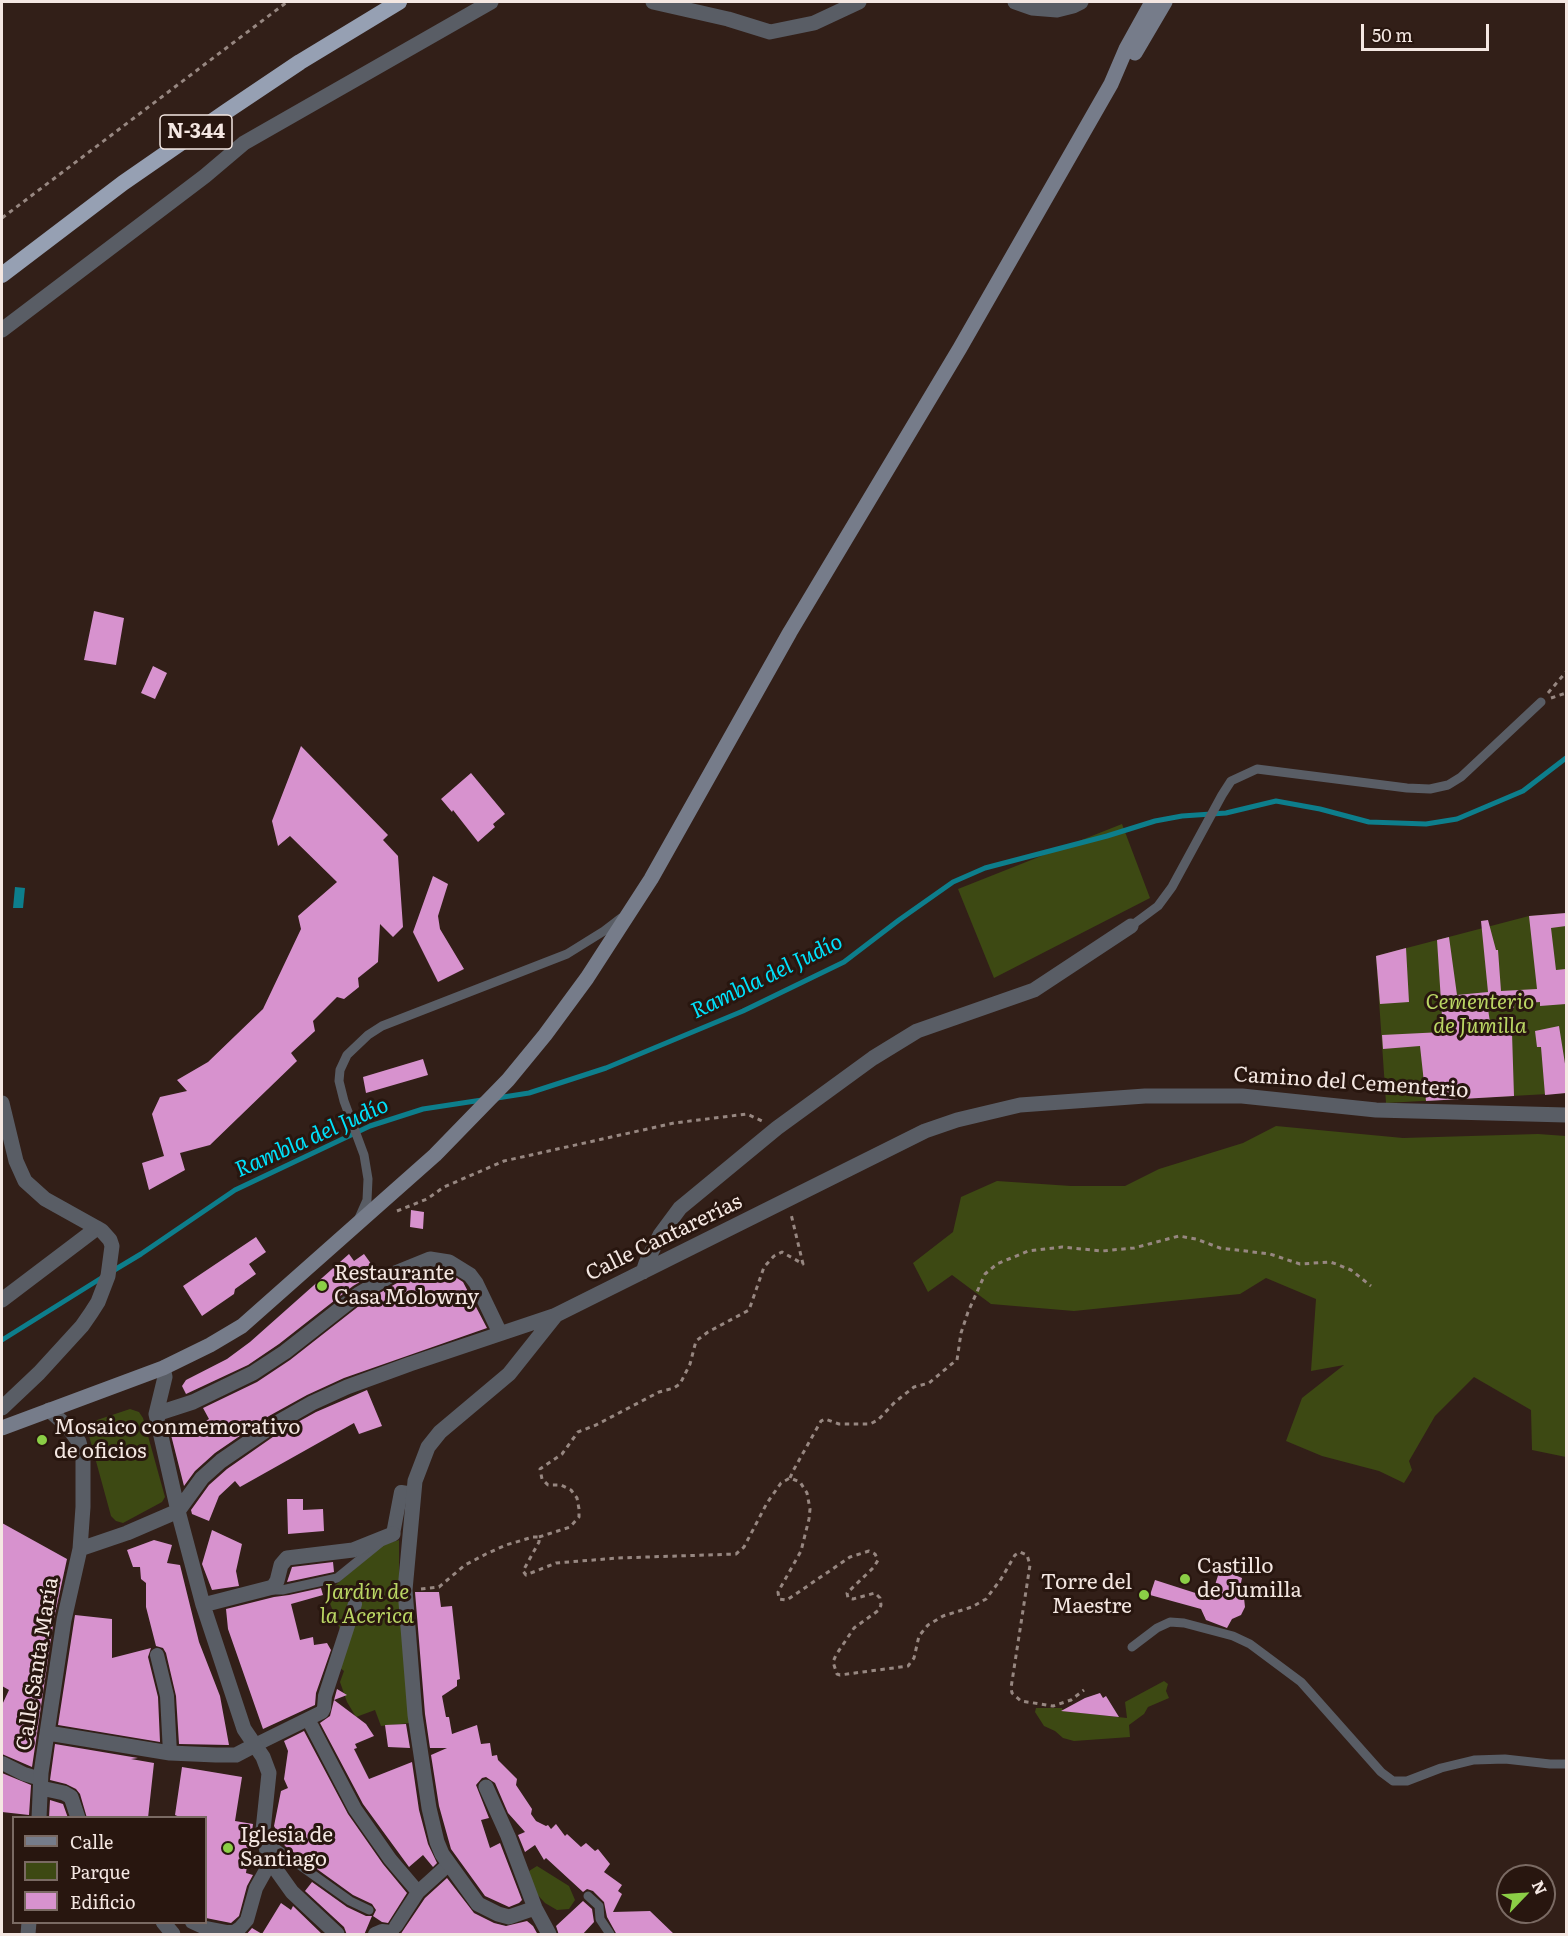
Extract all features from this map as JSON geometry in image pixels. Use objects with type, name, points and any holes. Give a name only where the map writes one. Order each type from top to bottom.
[{"type":"highway","name":"N-344","points":[[2,275],[123,183],[226,111],[300,62],[399,2]]},
{"type":"main road","points":[[2,1428],[163,1368],[210,1346],[242,1326],[402,1187],[508,1080],[545,1035],[587,978],[651,879],[790,632],[960,348],[1110,84],[1152,2]]},
{"type":"main road","points":[[1110,84],[1135,53],[1165,2]]},
{"type":"street","points":[[2,330],[205,176],[244,143],[491,2]]},
{"type":"street","points":[[653,2],[728,19],[770,32],[814,23],[859,2]]},
{"type":"street","points":[[1015,2],[1032,8],[1057,10],[1081,2]]},
{"type":"street","points":[[643,1272],[660,1235],[680,1208],[777,1128],[873,1058],[918,1031],[1034,990],[1131,926]]},
{"type":"street","name":"Camino del Cementerio","points":[[1204,1095],[1278,1099],[1376,1110],[1566,1115]]},
{"type":"street","name":"Calle Cantarerías","points":[[178,1511],[198,1483],[217,1464],[275,1424],[312,1403],[347,1387],[556,1315],[925,1131],[957,1120],[1020,1105],[1145,1096],[1204,1095]]},
{"type":"street","points":[[2,1103],[16,1161],[26,1181],[45,1198],[97,1228],[106,1235],[112,1246],[111,1265],[104,1289],[82,1326],[39,1373],[2,1408]]},
{"type":"street","points":[[2,1300],[97,1228]]},
{"type":"street","points":[[156,1414],[193,1402],[253,1373],[285,1352],[359,1294],[393,1274],[430,1259],[449,1262],[470,1275],[500,1333]]},
{"type":"street","points":[[535,1908],[509,1917],[478,1904],[449,1864],[437,1842],[429,1808],[415,1715],[405,1590],[414,1494],[421,1461],[428,1447],[440,1432],[509,1374],[556,1315]]},
{"type":"street","points":[[163,1368],[165,1377],[156,1414],[178,1511],[203,1605],[244,1729],[263,1757],[269,1773],[263,1830],[269,1854],[292,1892],[337,1935]]},
{"type":"street","name":"Calle Santa María","points":[[39,1816],[48,1732],[64,1620],[80,1549],[83,1507],[82,1449],[74,1435],[49,1410]]},
{"type":"street","points":[[203,1605],[273,1587],[277,1581],[280,1565],[286,1558],[346,1551],[393,1534],[401,1492],[414,1494]]},
{"type":"street","points":[[80,1549],[178,1511]]},
{"type":"street","points":[[48,1732],[170,1753],[236,1755],[322,1712],[325,1696],[355,1604]]},
{"type":"street","points":[[157,1655],[167,1696],[170,1753]]},
{"type":"street","points":[[308,1719],[355,1809],[418,1892]]},
{"type":"street","points":[[2,1763],[71,1797],[77,1816]]},
{"type":"street","points":[[486,1787],[508,1836],[535,1908],[549,1935]]},
{"type":"street","points":[[195,1924],[226,1932],[234,1932],[240,1928],[247,1920],[269,1854]]},
{"type":"street","points":[[375,1935],[394,1929],[418,1892],[449,1864]]},
{"type":"lane","points":[[1131,926],[1158,906],[1172,887],[1222,795],[1232,781],[1257,769],[1407,789],[1430,789],[1448,785],[1461,777],[1541,702]]},
{"type":"lane","points":[[352,1231],[367,1200],[368,1173],[339,1081],[340,1070],[347,1055],[368,1035],[398,1018],[567,954],[604,931],[631,910]]},
{"type":"lane","points":[[267,1590],[282,1590],[337,1578],[393,1534]]},
{"type":"lane","points":[[1132,1647],[1156,1628],[1170,1622],[1184,1623],[1223,1633],[1250,1644],[1301,1682],[1381,1772],[1393,1781],[1407,1781],[1441,1768],[1474,1760],[1505,1759],[1566,1764]]},
{"type":"lane","points":[[269,1854],[277,1849],[350,1901],[369,1910]]},
{"type":"lane","points":[[588,1896],[600,1906],[600,1919],[610,1935]]},
{"type":"path","points":[[2,218],[287,2]]},
{"type":"path","points":[[1541,702],[1566,672]]},
{"type":"path","points":[[396,1211],[427,1199],[444,1187],[504,1161],[674,1123],[747,1114],[777,1128]]},
{"type":"path","points":[[405,1590],[439,1587],[465,1565],[486,1554],[506,1545],[539,1538],[570,1527],[579,1517],[578,1498],[571,1490],[561,1485],[548,1485],[542,1479],[540,1468],[562,1454],[578,1432],[680,1384],[685,1379],[696,1341],[749,1310],[764,1267],[774,1256],[783,1252],[803,1264],[787,1200]]},
{"type":"path","points":[[539,1538],[523,1571],[526,1575],[556,1563],[618,1558],[736,1554],[744,1547],[767,1503],[781,1483],[790,1478],[821,1421],[825,1419],[839,1424],[870,1424],[878,1420],[914,1387],[929,1383],[954,1362],[968,1312],[985,1274],[997,1264],[1028,1251],[1062,1247],[1102,1251],[1134,1248],[1179,1236],[1196,1239],[1220,1248],[1270,1254],[1300,1264],[1330,1262],[1351,1270],[1371,1286]]},
{"type":"path","points":[[790,1478],[801,1482],[807,1492],[809,1519],[803,1544],[778,1592],[779,1599],[787,1600],[850,1557],[869,1551],[876,1554],[878,1560],[846,1593],[848,1598],[853,1599],[875,1593],[880,1605],[879,1610],[854,1628],[836,1654],[833,1662],[837,1674],[908,1666],[914,1658],[918,1636],[928,1625],[943,1616],[972,1607],[986,1599],[1015,1555],[1020,1552],[1027,1555],[1030,1565],[1012,1693],[1021,1701],[1053,1706],[1071,1700],[1084,1690]]},
{"type":"green space","points":[[1122,824],[1150,898],[994,978],[958,889]]},
{"type":"green space","name":"Cementerio de Jumilla","points":[[1566,913],[1566,1093],[1386,1103],[1376,956],[1529,916]]},
{"type":"green space","points":[[1276,1126],[1403,1138],[1538,1134],[1566,1136],[1566,1457],[1532,1450],[1531,1410],[1474,1377],[1435,1416],[1409,1461],[1412,1470],[1404,1483],[1379,1471],[1322,1456],[1286,1441],[1302,1398],[1344,1365],[1311,1371],[1316,1299],[1266,1278],[1240,1294],[1074,1311],[991,1304],[952,1275],[928,1292],[913,1263],[953,1232],[961,1197],[997,1181],[1071,1186],[1125,1186],[1159,1169],[1243,1143]]},
{"type":"green space","points":[[130,1409],[139,1412],[143,1418],[165,1497],[162,1502],[123,1523],[111,1516],[88,1432],[97,1420]]},
{"type":"green space","name":"Jardín de la Acerica","points":[[399,1540],[399,1589],[410,1723],[381,1726],[375,1710],[356,1717],[347,1702],[340,1682],[344,1671],[340,1668],[344,1640],[326,1593],[383,1545]]},
{"type":"green space","points":[[1164,1681],[1168,1684],[1166,1691],[1169,1698],[1148,1707],[1144,1714],[1129,1725],[1130,1737],[1074,1741],[1063,1738],[1044,1726],[1035,1712],[1036,1708],[1062,1708],[1063,1711],[1127,1718],[1125,1702]]},
{"type":"green space","points":[[537,1866],[569,1886],[575,1900],[569,1909],[557,1910],[545,1903],[535,1892],[529,1871]]},
{"type":"water","points":[[15,887],[25,888],[23,908],[13,908]]},
{"type":"building","points":[[94,611],[124,618],[116,665],[84,660]]},
{"type":"building","points":[[153,666],[167,673],[155,699],[141,693]]},
{"type":"building","points":[[301,746],[388,835],[383,840],[398,856],[403,927],[393,937],[380,924],[378,962],[358,978],[359,987],[344,999],[337,997],[313,1021],[315,1031],[291,1053],[297,1061],[210,1145],[180,1153],[185,1170],[149,1190],[142,1163],[164,1156],[152,1114],[160,1097],[187,1091],[177,1080],[208,1062],[263,1009],[301,929],[298,916],[337,882],[290,836],[278,846],[272,821]]},
{"type":"building","points":[[471,773],[505,814],[493,824],[495,827],[478,842],[453,810],[452,812],[441,799]]},
{"type":"building","points":[[433,876],[448,884],[438,916],[440,929],[464,969],[438,982],[413,932]]},
{"type":"building","points":[[1566,913],[1566,926],[1551,928],[1556,970],[1566,969],[1566,1004],[1540,1006],[1540,1002],[1514,1004],[1514,1008],[1488,1009],[1492,1036],[1512,1033],[1514,1096],[1426,1101],[1420,1046],[1383,1049],[1382,1035],[1443,1032],[1437,940],[1449,937],[1457,995],[1488,992],[1481,921],[1488,920],[1496,950],[1498,950],[1501,991],[1537,989],[1529,916]]},
{"type":"building","points":[[1406,948],[1409,1002],[1380,1004],[1376,956]]},
{"type":"building","points":[[1559,1026],[1566,1070],[1566,1093],[1545,1095],[1541,1047],[1537,1047],[1535,1031]]},
{"type":"building","points":[[423,1059],[428,1075],[366,1093],[363,1077]]},
{"type":"building","points":[[411,1210],[424,1212],[423,1229],[410,1227]]},
{"type":"building","points":[[256,1237],[266,1252],[249,1264],[256,1274],[235,1289],[234,1294],[202,1316],[183,1286]]},
{"type":"building","points":[[349,1254],[354,1261],[364,1254],[377,1272],[353,1286],[279,1344],[248,1365],[186,1394],[182,1386],[186,1380],[227,1359],[250,1342]]},
{"type":"building","points":[[431,1269],[446,1271],[463,1282],[487,1328],[344,1378],[307,1395],[269,1416],[215,1453],[195,1471],[184,1486],[171,1435],[183,1429],[184,1434],[209,1419],[203,1408],[257,1382],[290,1360],[364,1302],[397,1283]]},
{"type":"building","points":[[367,1390],[382,1426],[359,1434],[354,1423],[240,1487],[235,1481],[219,1496],[209,1521],[192,1514],[191,1510],[209,1485],[227,1469],[280,1432],[316,1412]]},
{"type":"building","points":[[287,1499],[303,1499],[303,1510],[323,1509],[324,1531],[288,1534]]},
{"type":"building","points":[[2,1523],[67,1559],[54,1619],[32,1767],[2,1754],[2,1705],[9,1690],[2,1686]]},
{"type":"building","points":[[212,1530],[242,1544],[236,1571],[239,1586],[212,1590],[202,1564]]},
{"type":"building","points":[[154,1540],[172,1545],[167,1563],[180,1565],[199,1642],[220,1696],[229,1745],[179,1744],[176,1696],[166,1653],[163,1648],[156,1646],[146,1607],[146,1583],[141,1579],[140,1567],[133,1567],[127,1550]]},
{"type":"building","points":[[333,1562],[334,1572],[287,1582],[292,1567]]},
{"type":"building","points":[[1220,1569],[1242,1578],[1239,1592],[1244,1598],[1245,1607],[1241,1615],[1232,1619],[1227,1628],[1206,1620],[1201,1609],[1150,1595],[1155,1580],[1211,1598]]},
{"type":"building","points":[[321,1588],[323,1595],[291,1604],[300,1640],[313,1637],[314,1645],[327,1643],[331,1650],[316,1693],[315,1705],[263,1729],[228,1629],[226,1609]]},
{"type":"building","points":[[415,1592],[439,1592],[441,1607],[452,1606],[460,1679],[457,1680],[457,1686],[442,1696],[452,1734],[477,1725],[481,1744],[490,1743],[492,1756],[497,1755],[498,1760],[517,1779],[516,1785],[532,1809],[531,1814],[536,1821],[548,1825],[551,1829],[556,1824],[565,1836],[567,1834],[581,1847],[586,1843],[595,1851],[598,1849],[610,1864],[604,1872],[622,1885],[618,1891],[622,1894],[613,1912],[650,1911],[675,1935],[617,1935],[607,1917],[604,1902],[593,1891],[587,1889],[583,1892],[546,1858],[544,1860],[535,1845],[525,1852],[518,1835],[525,1832],[508,1813],[495,1783],[486,1777],[476,1785],[489,1818],[481,1820],[490,1848],[500,1843],[522,1900],[509,1907],[485,1896],[451,1849],[439,1806],[431,1755],[447,1748],[430,1748]]},
{"type":"building","points":[[75,1615],[112,1619],[112,1658],[151,1648],[148,1657],[158,1697],[160,1742],[58,1725]]},
{"type":"building","points":[[337,1689],[347,1695],[334,1700]]},
{"type":"building","points":[[1100,1693],[1103,1698],[1106,1696],[1119,1717],[1061,1711],[1085,1698]]},
{"type":"building","points":[[334,1700],[366,1724],[374,1736],[355,1744],[357,1748],[354,1749],[369,1779],[412,1762],[419,1810],[428,1844],[437,1863],[433,1867],[423,1855],[409,1867],[363,1804],[320,1723],[330,1716]]},
{"type":"building","points":[[406,1724],[410,1748],[388,1747],[385,1725]]},
{"type":"building","points":[[304,1731],[348,1814],[383,1864],[407,1893],[388,1923],[373,1916],[376,1910],[372,1904],[353,1895],[285,1846],[274,1826],[281,1791],[288,1788],[284,1779],[288,1751],[284,1741]]},
{"type":"building","points":[[55,1744],[138,1758],[131,1759],[154,1763],[148,1816],[86,1816],[80,1794],[76,1789],[50,1780]]},
{"type":"building","name":"Iglesia de Santiago","points":[[182,1767],[242,1777],[235,1821],[253,1824],[246,1873],[253,1875],[247,1886],[239,1916],[231,1923],[207,1918],[207,1816],[175,1815]]},
{"type":"building","points":[[2,1773],[31,1785],[29,1815],[2,1812]]},
{"type":"building","points":[[50,1800],[63,1804],[67,1816],[49,1816]]},
{"type":"building","points":[[447,1878],[474,1913],[506,1926],[527,1921],[538,1935],[400,1935],[425,1898]]},
{"type":"building","points":[[312,1882],[347,1907],[366,1916],[372,1916],[364,1935],[347,1935],[344,1927],[305,1891]]},
{"type":"building","points":[[583,1901],[592,1909],[594,1922],[582,1935],[559,1935],[556,1926]]},
{"type":"building","points":[[281,1903],[291,1910],[293,1906],[323,1935],[246,1935],[252,1928],[262,1934]]},
{"type":"waterway","name":"Rambla del Judío","points":[[497,1098],[529,1093],[606,1068],[743,1011],[844,962],[953,882],[985,868],[1155,821],[1182,816],[1226,813],[1276,801],[1320,809],[1369,822],[1426,824],[1457,819],[1523,791],[1566,758]]},
{"type":"waterway","name":"Rambla del Judío","points":[[111,1272],[235,1190],[370,1126],[423,1109],[482,1100]]},
{"type":"waterway","name":"Rambla del Judío","points":[[2,1340],[103,1277]]},
{"type":"place","name":"Restaurante Casa Molowny","points":[[322,1286]]},
{"type":"place","name":"Mosaico conmemorativo de oficios","points":[[42,1440]]},
{"type":"place","name":"Castillo de Jumilla","points":[[1185,1579]]},
{"type":"place","name":"Torre del Maestre","points":[[1144,1595]]},
{"type":"place","name":"Iglesia de Santiago","points":[[228,1848]]}]
